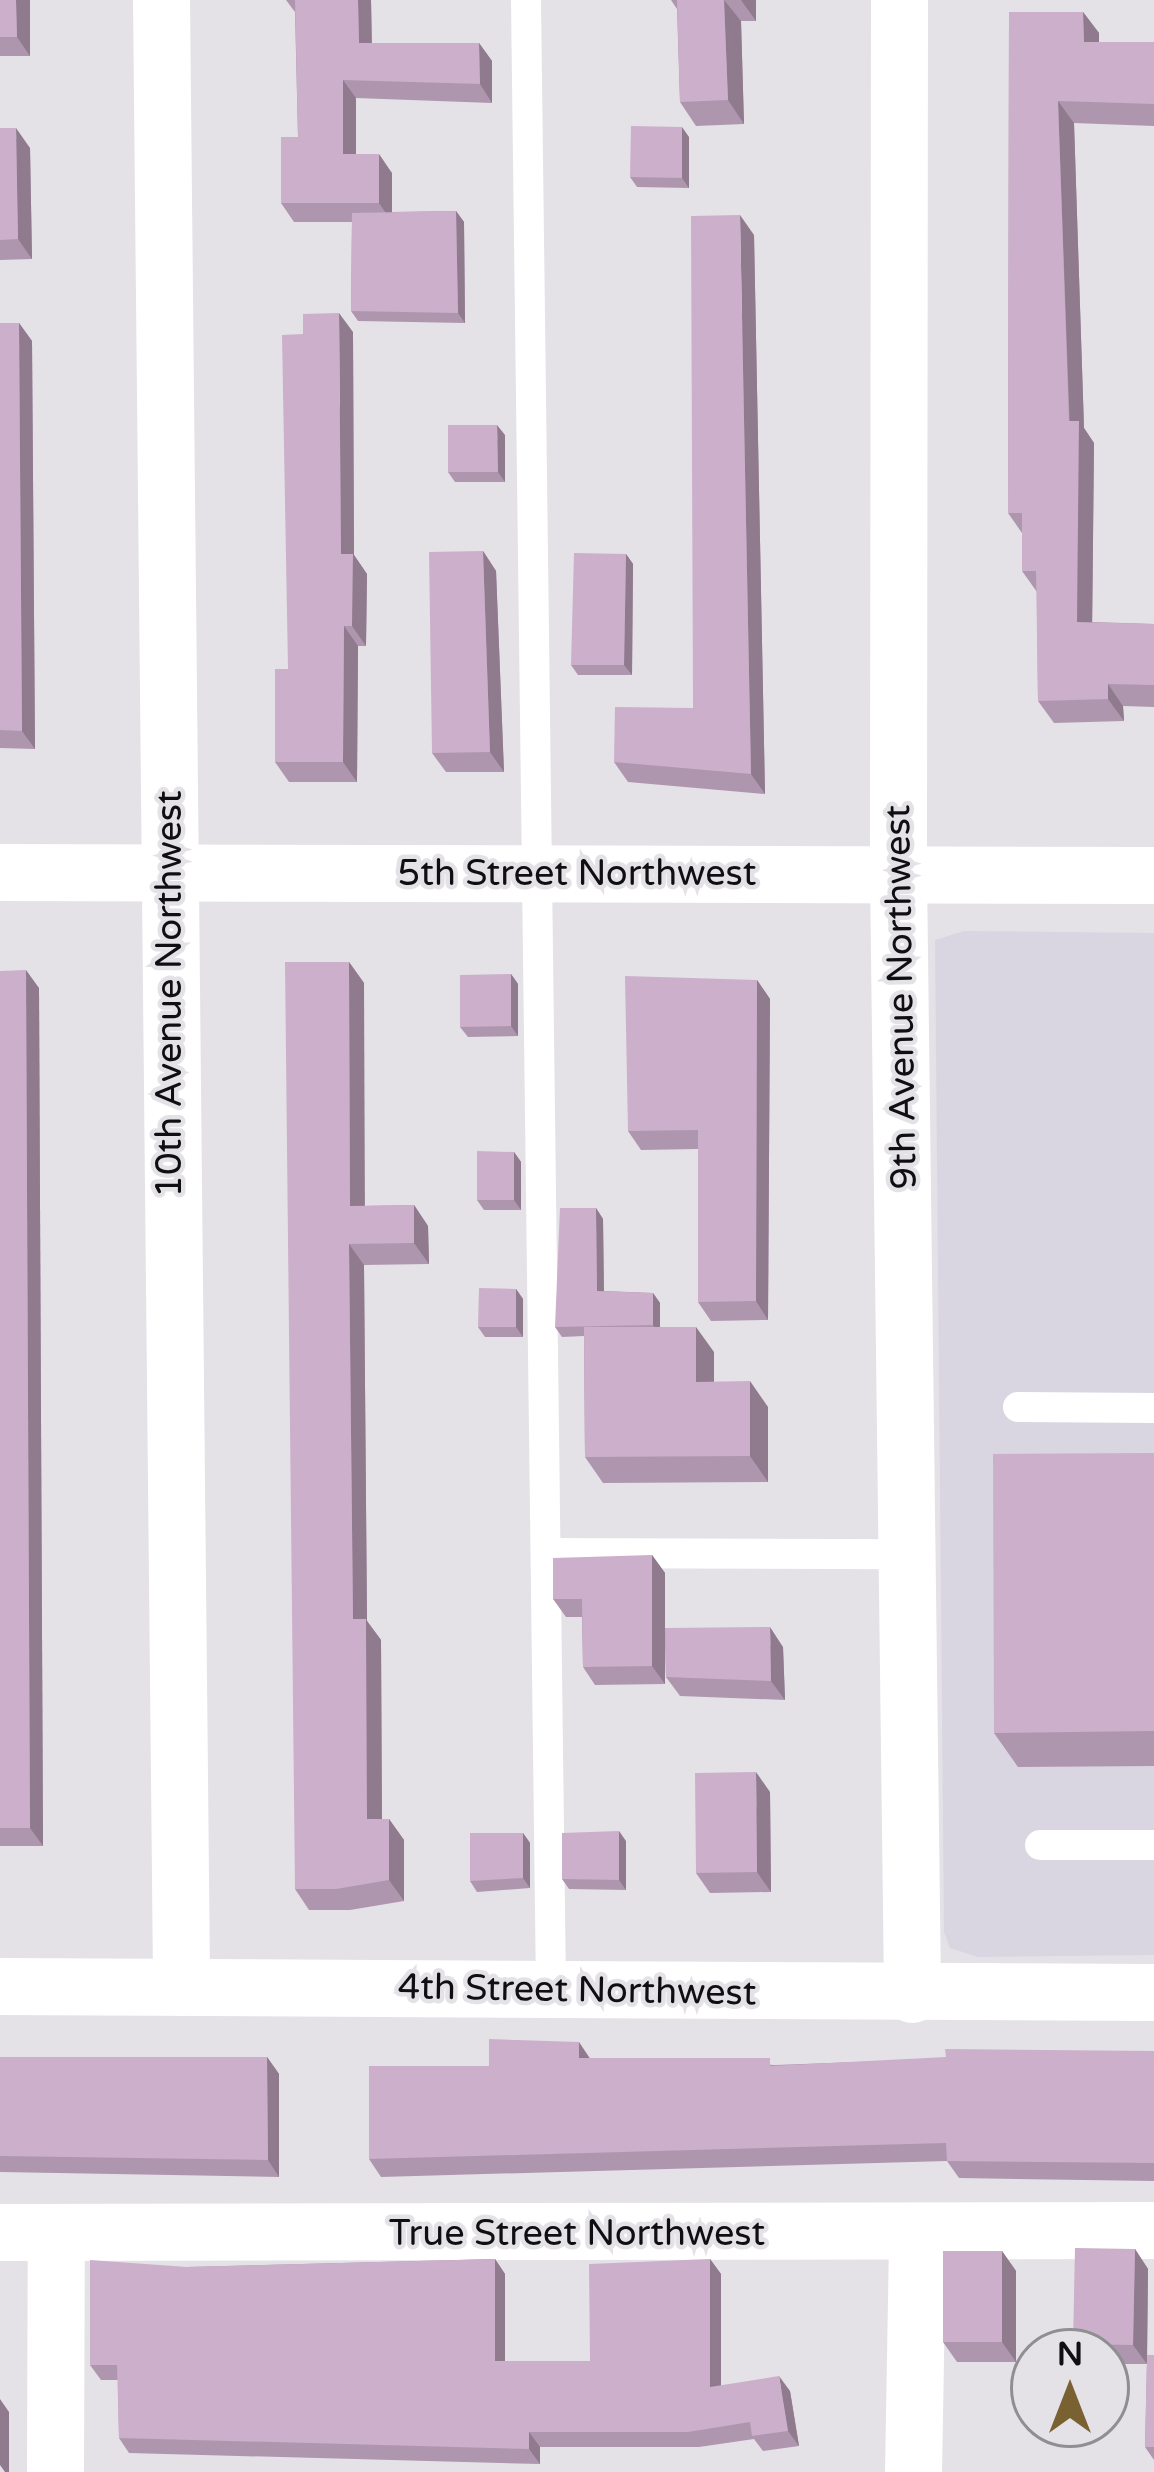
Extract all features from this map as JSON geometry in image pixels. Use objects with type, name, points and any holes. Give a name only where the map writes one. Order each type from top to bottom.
[{"type":"street","name":"10th Avenue Northwest","points":[[161,0],[181,1987]]},
{"type":"street","name":"9th Avenue Northwest","points":[[899,0],[898,874],[912,1994]]},
{"type":"street","name":"5th Street Northwest","points":[[0,872],[1154,875]]},
{"type":"street","name":"4th Street Northwest","points":[[0,1986],[1154,1992]]},
{"type":"street","name":"True Street Northwest","points":[[0,2232],[917,2235],[1154,2230]]},
{"type":"street","points":[[56,2232],[56,2472]]},
{"type":"street","points":[[913,2472],[917,2235]]},
{"type":"lane","points":[[526,0],[551,1988]]},
{"type":"lane","points":[[1018,1407],[1154,1408]]},
{"type":"lane","points":[[547,1553],[908,1554]]},
{"type":"lane","points":[[1040,1845],[1154,1845]]},
{"type":"shaded area","points":[[964,931],[1154,933],[1154,1955],[978,1957],[950,1948],[944,1932],[935,940]]},
{"type":"building","points":[[0,0],[16,0],[17,37],[0,37]]},
{"type":"building","points":[[295,0],[358,0],[359,43],[479,43],[480,84],[343,80],[343,154],[379,154],[379,203],[281,203],[281,137],[298,137]]},
{"type":"building","points":[[677,0],[724,0],[728,100],[680,102]]},
{"type":"building","points":[[1009,12],[1083,12],[1084,42],[1154,42],[1154,104],[1058,101],[1069,421],[1079,421],[1077,622],[1154,624],[1154,685],[1108,684],[1108,699],[1038,701],[1036,571],[1022,571],[1022,513],[1008,513]]},
{"type":"building","points":[[631,126],[682,127],[682,178],[630,177]]},
{"type":"building","points":[[0,128],[16,128],[18,239],[0,240]]},
{"type":"building","points":[[456,211],[458,313],[351,311],[352,213]]},
{"type":"building","points":[[740,215],[751,774],[614,762],[615,707],[693,708],[691,216]]},
{"type":"building","points":[[339,313],[341,554],[353,554],[352,626],[344,626],[343,762],[275,762],[275,669],[288,669],[282,335],[303,334],[303,314]]},
{"type":"building","points":[[0,323],[19,323],[22,731],[0,730]]},
{"type":"building","points":[[448,425],[497,425],[498,472],[448,472]]},
{"type":"building","points":[[483,551],[490,752],[432,753],[429,552]]},
{"type":"building","points":[[574,553],[626,554],[624,665],[571,665]]},
{"type":"building","points":[[285,962],[349,962],[350,1206],[414,1205],[414,1243],[349,1244],[353,1619],[366,1619],[367,1819],[389,1819],[389,1880],[336,1889],[295,1889]]},
{"type":"building","points":[[26,970],[30,1828],[0,1828],[0,971]]},
{"type":"building","points":[[511,974],[511,1026],[460,1027],[460,975]]},
{"type":"building","points":[[625,976],[757,980],[756,1301],[698,1302],[698,1130],[628,1131]]},
{"type":"building","points":[[477,1151],[514,1152],[514,1200],[477,1200]]},
{"type":"building","points":[[560,1208],[596,1208],[597,1291],[653,1293],[653,1325],[555,1327]]},
{"type":"building","points":[[479,1288],[516,1289],[516,1327],[478,1327]]},
{"type":"building","points":[[584,1327],[696,1327],[696,1382],[750,1381],[750,1456],[585,1457]]},
{"type":"building","points":[[1154,1453],[1154,1731],[994,1733],[993,1454]]},
{"type":"building","points":[[652,1555],[652,1666],[583,1667],[582,1599],[553,1599],[553,1558]]},
{"type":"building","points":[[770,1627],[771,1681],[666,1677],[665,1628]]},
{"type":"building","points":[[756,1772],[757,1872],[696,1873],[695,1773]]},
{"type":"building","points":[[619,1831],[619,1880],[562,1879],[562,1833]]},
{"type":"building","points":[[470,1833],[523,1833],[523,1878],[470,1881]]},
{"type":"building","points":[[489,2039],[579,2042],[579,2058],[770,2058],[770,2066],[946,2057],[945,2049],[1154,2051],[1154,2163],[947,2161],[946,2143],[369,2159],[369,2066],[489,2066]]},
{"type":"building","points":[[0,2057],[267,2057],[268,2160],[0,2156]]},
{"type":"building","points":[[1075,2248],[1135,2249],[1133,2345],[1130,2328],[1073,2328]]},
{"type":"building","points":[[943,2251],[1002,2251],[1002,2342],[943,2342]]},
{"type":"building","points":[[495,2259],[495,2361],[590,2361],[589,2264],[710,2259],[710,2387],[779,2376],[788,2431],[752,2436],[750,2422],[688,2432],[529,2432],[529,2449],[119,2438],[117,2365],[90,2365],[90,2260],[187,2267]]},
{"type":"building","points":[[1147,2355],[1154,2355],[1154,2447],[1145,2447]]}]
